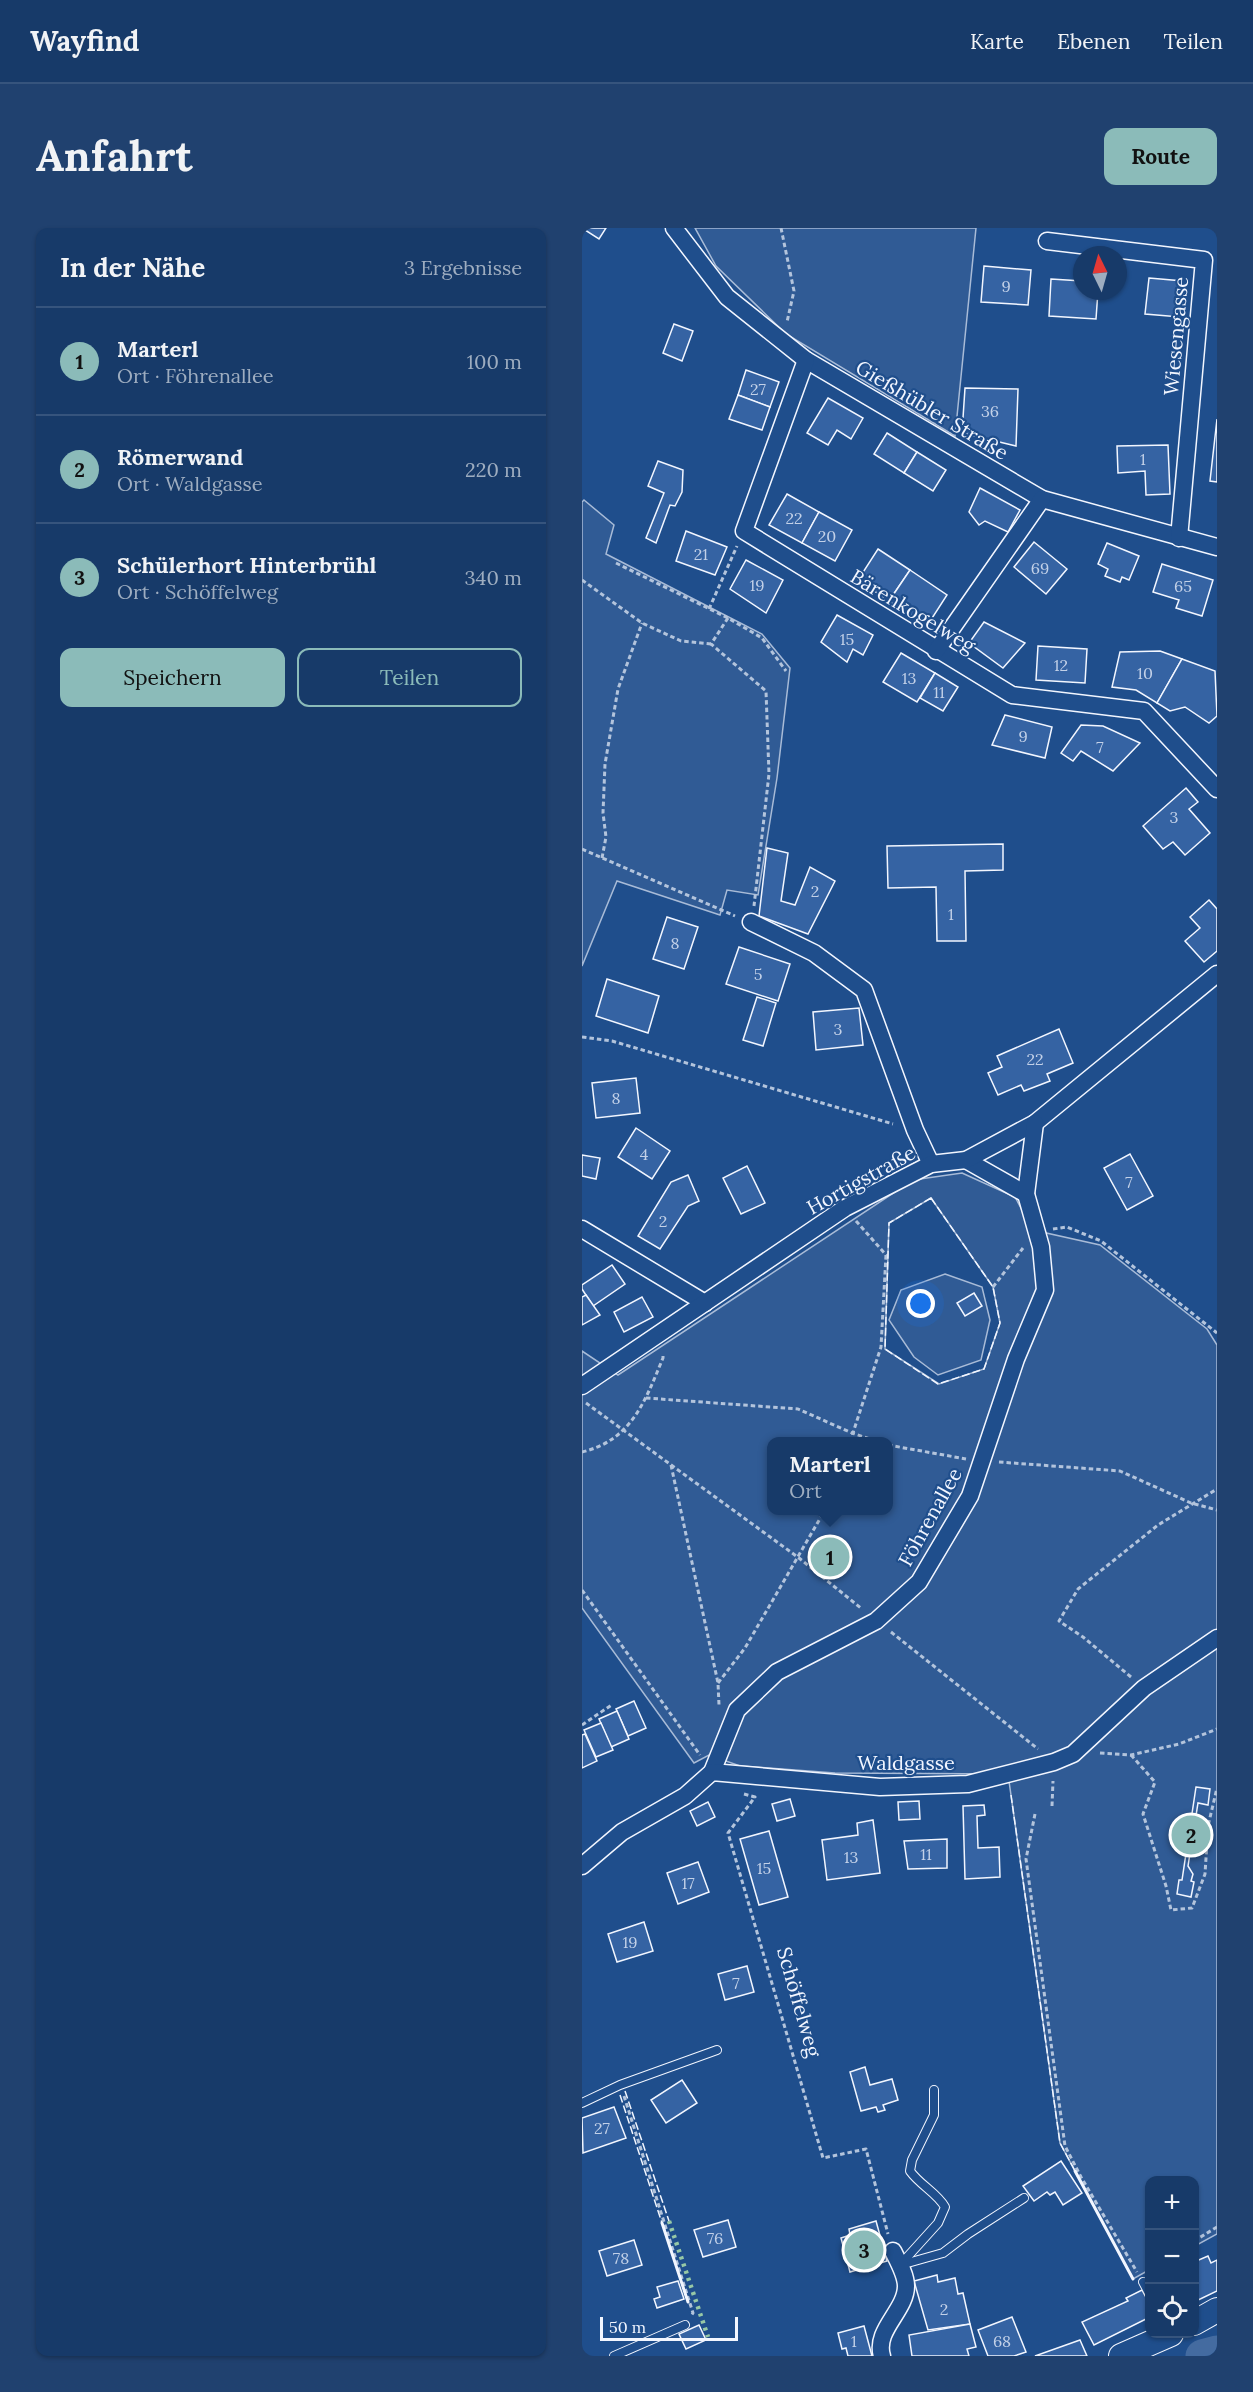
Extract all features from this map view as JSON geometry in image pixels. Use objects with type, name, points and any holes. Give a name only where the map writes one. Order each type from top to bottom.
[{"type":"main road","points":[[1199,2320],[1217,2310]]},
{"type":"main road","points":[[1122,2356],[1161,2338]]},
{"type":"street","name":"Gießhübler Straße","points":[[674,228],[727,297],[800,355],[1042,499],[1217,547]]},
{"type":"street","name":"Wiesengasse","points":[[1047,241],[1204,260],[1179,538]]},
{"type":"street","points":[[744,531],[800,355]]},
{"type":"street","points":[[936,651],[1042,499]]},
{"type":"street","name":"Bärenkogelweg","points":[[744,531],[936,651],[1012,695],[1144,711],[1217,789]]},
{"type":"street","points":[[751,922],[814,953],[864,990],[915,1130],[931,1164]]},
{"type":"street","name":"Hortigstraße","points":[[582,1386],[845,1208],[931,1164],[966,1160],[1035,1123],[1217,974]]},
{"type":"street","name":"Föhrenallee","points":[[712,1772],[737,1710],[777,1672],[876,1621],[919,1582],[970,1496],[1016,1359],[1045,1290],[1041,1247],[1026,1194],[1035,1123]]},
{"type":"street","points":[[966,1160],[1026,1194]]},
{"type":"street","points":[[582,1229],[705,1303]]},
{"type":"street","name":"Waldgasse","points":[[712,1772],[891,1787],[968,1784],[1054,1762],[1073,1754],[1144,1688],[1217,1638]]},
{"type":"street","points":[[582,1866],[622,1832],[685,1796],[712,1772]]},
{"type":"street","points":[[882,2356],[880,2349],[885,2330],[899,2309],[906,2287],[896,2258]]},
{"type":"lane","points":[[582,2103],[621,2085],[717,2050]]},
{"type":"lane","points":[[896,2258],[938,2223],[945,2207],[941,2200],[910,2171],[912,2160],[934,2115],[934,2090]]},
{"type":"lane","points":[[896,2258],[943,2253],[1024,2198]]},
{"type":"lane","points":[[1143,2282],[1145,2286]]},
{"type":"lane","points":[[614,2356],[685,2325]]},
{"type":"path","points":[[781,228],[794,291],[786,325],[800,355]]},
{"type":"path","points":[[709,610],[744,531]]},
{"type":"path","points":[[616,562],[728,618],[762,638],[786,671]]},
{"type":"path","points":[[582,580],[642,622],[681,641],[711,644],[766,691],[769,774],[751,922],[582,849]]},
{"type":"path","points":[[711,644],[728,618]]},
{"type":"path","points":[[602,858],[606,837],[603,795],[605,764],[618,689],[642,622]]},
{"type":"path","points":[[582,1037],[612,1041],[915,1130]]},
{"type":"path","points":[[845,1208],[887,1256],[881,1347],[851,1437]]},
{"type":"path","points":[[993,1287],[1036,1230],[1067,1227],[1101,1241],[1217,1333]]},
{"type":"path","points":[[582,1452],[599,1448],[625,1431],[646,1398],[663,1358],[661,1333]]},
{"type":"path","points":[[646,1398],[798,1409],[864,1437]]},
{"type":"path","points":[[582,1400],[799,1558],[1054,1762],[1052,1806]]},
{"type":"path","points":[[893,1445],[982,1462],[1041,1464],[1120,1471],[1191,1503],[1217,1510]]},
{"type":"path","points":[[671,1465],[718,1683],[720,1711]]},
{"type":"path","points":[[1144,1688],[1083,1637],[1059,1621],[1077,1589],[1158,1525],[1217,1489]]},
{"type":"path","points":[[718,1683],[745,1648],[822,1515]]},
{"type":"path","points":[[582,1590],[712,1772]]},
{"type":"path","points":[[582,1725],[613,1704]]},
{"type":"path","points":[[1073,1754],[1094,1752],[1131,1755],[1179,1744],[1217,1729]]},
{"type":"path","points":[[1131,1755],[1155,1782],[1143,1814],[1166,1886],[1171,1910],[1192,1908],[1204,1874],[1208,1826],[1217,1788]]},
{"type":"path","name":"Schöffelweg","points":[[738,1792],[755,1797],[728,1833],[823,2158],[866,2149],[888,2234]]},
{"type":"path","points":[[1035,1814],[1026,1858],[1065,2146],[1143,2282]]},
{"type":"path","points":[[625,2101],[693,2313]]},
{"type":"path","points":[[1199,2238],[1217,2227]]},
{"type":"shaded area","points":[[695,228],[976,228],[955,436],[786,334],[716,266]]},
{"type":"shaded area","points":[[584,500],[614,525],[606,554],[762,634],[790,668],[777,778],[758,895],[727,890],[720,915],[617,881],[582,966],[582,502]]},
{"type":"shaded area","points":[[962,1173],[1015,1197],[1033,1230],[1100,1245],[1207,1329],[1217,1345],[1217,2234],[1199,2244],[1199,2176],[1145,2176],[1145,2272],[1133,2279],[1060,2143],[1008,1774],[835,1773],[740,1766],[709,1755],[694,1763],[582,1608],[582,1351],[618,1375],[913,1180]],"holes":[[[931,1198],[993,1287],[1000,1323],[984,1369],[939,1384],[885,1349],[889,1223]]]},
{"type":"shaded area","points":[[945,1274],[982,1287],[990,1320],[981,1360],[938,1375],[914,1357],[889,1320],[901,1290]]},
{"type":"building","points":[[582,228],[606,228],[599,239]]},
{"type":"building","points":[[984,266],[1031,270],[1028,305],[981,302]]},
{"type":"building","points":[[1149,278],[1183,281],[1180,317],[1145,314]]},
{"type":"building","points":[[1051,279],[1073,280],[1073,300],[1097,300],[1096,319],[1049,316]]},
{"type":"building","points":[[674,324],[693,331],[682,361],[663,353]]},
{"type":"building","points":[[746,370],[779,382],[770,407],[738,395]]},
{"type":"building","points":[[965,388],[1018,389],[1016,446],[962,433]]},
{"type":"building","points":[[738,395],[770,407],[762,430],[729,419]]},
{"type":"building","points":[[828,398],[863,418],[851,439],[837,430],[828,445],[807,433]]},
{"type":"building","points":[[1217,419],[1217,482],[1210,481]]},
{"type":"building","points":[[887,433],[917,452],[904,473],[874,454]]},
{"type":"building","points":[[1168,445],[1170,494],[1146,495],[1145,471],[1118,473],[1117,446]]},
{"type":"building","points":[[917,452],[946,470],[933,491],[904,473]]},
{"type":"building","points":[[658,461],[683,470],[682,492],[675,506],[670,505],[656,543],[646,538],[664,493],[648,486]]},
{"type":"building","points":[[980,488],[1020,510],[1008,532],[985,521],[979,525],[969,512]]},
{"type":"building","points":[[787,494],[819,512],[802,543],[769,525]]},
{"type":"building","points":[[819,512],[852,530],[835,561],[802,543]]},
{"type":"building","points":[[686,531],[727,547],[715,575],[676,561]]},
{"type":"building","points":[[1034,542],[1067,569],[1046,594],[1014,567]]},
{"type":"building","points":[[1107,543],[1139,556],[1129,580],[1122,577],[1120,582],[1105,576],[1108,569],[1098,564]]},
{"type":"building","points":[[878,549],[910,570],[889,601],[858,580]]},
{"type":"building","points":[[746,560],[783,580],[766,613],[730,589]]},
{"type":"building","points":[[1162,564],[1213,580],[1202,616],[1176,608],[1179,600],[1153,592]]},
{"type":"building","points":[[910,570],[947,595],[927,626],[889,601]]},
{"type":"building","points":[[837,615],[873,635],[863,655],[853,649],[847,662],[821,642]]},
{"type":"building","points":[[984,622],[1025,643],[1003,668],[969,643]]},
{"type":"building","points":[[1038,646],[1087,649],[1085,683],[1036,680]]},
{"type":"building","points":[[1160,651],[1182,659],[1157,703],[1136,690],[1112,687],[1120,652]]},
{"type":"building","points":[[901,653],[935,673],[917,702],[883,682]]},
{"type":"building","points":[[1182,659],[1215,671],[1217,716],[1209,723],[1185,707],[1170,711],[1157,703]]},
{"type":"building","points":[[935,673],[958,687],[943,711],[920,698]]},
{"type":"building","points":[[1005,715],[1052,727],[1045,758],[992,745]]},
{"type":"building","points":[[1081,725],[1103,726],[1140,743],[1113,771],[1081,751],[1073,761],[1061,753]]},
{"type":"building","points":[[1186,788],[1198,802],[1189,809],[1210,833],[1185,855],[1173,842],[1163,849],[1143,826]]},
{"type":"building","points":[[1003,844],[1003,870],[965,871],[966,941],[937,941],[936,887],[888,888],[887,846]]},
{"type":"building","points":[[767,848],[788,853],[781,901],[795,905],[810,867],[835,881],[808,934],[759,916]]},
{"type":"building","points":[[1209,900],[1217,909],[1217,951],[1204,962],[1185,941],[1200,928],[1190,917]]},
{"type":"building","points":[[667,917],[698,927],[684,969],[653,959]]},
{"type":"building","points":[[739,947],[790,964],[778,1001],[726,984]]},
{"type":"building","points":[[607,979],[659,996],[648,1033],[596,1016]]},
{"type":"building","points":[[757,997],[776,1003],[763,1046],[743,1040]]},
{"type":"building","points":[[859,1008],[863,1045],[816,1050],[813,1012]]},
{"type":"building","points":[[1059,1029],[1073,1063],[1047,1074],[1050,1081],[1024,1091],[1021,1085],[998,1095],[988,1073],[1002,1067],[997,1056]]},
{"type":"building","points":[[636,1078],[640,1113],[596,1118],[592,1083]]},
{"type":"building","points":[[636,1128],[670,1151],[652,1179],[618,1157]]},
{"type":"building","points":[[1130,1154],[1153,1196],[1127,1210],[1104,1168]]},
{"type":"building","points":[[582,1155],[600,1158],[596,1179],[582,1176]]},
{"type":"building","points":[[747,1166],[765,1203],[741,1214],[723,1178]]},
{"type":"building","points":[[688,1175],[699,1201],[688,1206],[660,1249],[638,1236],[671,1182]]},
{"type":"building","points":[[612,1265],[625,1284],[593,1306],[582,1289],[582,1285]]},
{"type":"building","points":[[974,1293],[982,1306],[965,1316],[957,1303]]},
{"type":"building","points":[[586,1295],[600,1315],[582,1325],[582,1297]]},
{"type":"building","points":[[642,1297],[653,1317],[624,1332],[614,1312]]},
{"type":"building","points":[[634,1701],[646,1728],[628,1736],[616,1709]]},
{"type":"building","points":[[617,1711],[629,1739],[611,1747],[599,1719]]},
{"type":"building","points":[[601,1723],[613,1750],[596,1757],[584,1730]]},
{"type":"building","points":[[585,1734],[597,1761],[582,1768],[582,1735]]},
{"type":"building","points":[[1196,1787],[1210,1789],[1208,1805],[1198,1803],[1188,1866],[1193,1874],[1191,1881],[1194,1882],[1191,1897],[1177,1894],[1179,1880],[1182,1880]]},
{"type":"building","points":[[790,1799],[795,1816],[777,1821],[772,1804]]},
{"type":"building","points":[[919,1801],[920,1819],[899,1820],[898,1802]]},
{"type":"building","points":[[708,1802],[715,1817],[697,1826],[690,1811]]},
{"type":"building","points":[[984,1805],[985,1815],[977,1816],[978,1848],[999,1847],[1000,1877],[965,1879],[963,1806]]},
{"type":"building","points":[[873,1820],[880,1873],[827,1880],[822,1840],[858,1835],[857,1823]]},
{"type":"building","points":[[769,1831],[788,1897],[759,1905],[740,1839]]},
{"type":"building","points":[[947,1839],[947,1868],[908,1869],[904,1841]]},
{"type":"building","points":[[698,1862],[709,1892],[678,1904],[667,1873]]},
{"type":"building","points":[[644,1922],[653,1951],[617,1962],[608,1934]]},
{"type":"building","points":[[747,1966],[754,1992],[725,2000],[718,1974]]},
{"type":"building","points":[[865,2067],[870,2085],[892,2079],[898,2100],[883,2105],[885,2110],[878,2112],[876,2107],[861,2111],[850,2072]]},
{"type":"building","points":[[682,2080],[697,2103],[666,2123],[651,2100]]},
{"type":"building","points":[[614,2107],[626,2138],[583,2153],[582,2118]]},
{"type":"building","points":[[1061,2161],[1082,2193],[1063,2205],[1055,2192],[1050,2195],[1047,2192],[1034,2201],[1023,2186]]},
{"type":"building","points":[[728,2220],[736,2247],[703,2257],[694,2230]]},
{"type":"building","points":[[876,2221],[887,2261],[850,2272],[841,2238],[850,2235],[849,2229]]},
{"type":"building","points":[[634,2240],[642,2265],[607,2276],[599,2251]]},
{"type":"building","points":[[1208,2256],[1211,2263],[1217,2260],[1217,2291],[1199,2300],[1199,2284],[1199,2260]]},
{"type":"building","points":[[937,2275],[938,2282],[955,2278],[958,2294],[963,2293],[970,2324],[928,2330],[914,2281]]},
{"type":"building","points":[[678,2281],[684,2299],[657,2308],[654,2299],[660,2297],[657,2287]]},
{"type":"building","points":[[1142,2290],[1145,2296],[1145,2320],[1094,2345],[1082,2322],[1128,2301],[1126,2298]]},
{"type":"building","points":[[1012,2317],[1026,2352],[1014,2356],[988,2356],[978,2330]]},
{"type":"building","points":[[970,2324],[976,2347],[967,2349],[969,2356],[912,2356],[909,2335]]},
{"type":"building","points":[[699,2325],[706,2340],[686,2349],[679,2334]]},
{"type":"building","points":[[864,2326],[872,2356],[848,2356],[846,2348],[842,2349],[838,2333]]},
{"type":"building","points":[[1080,2340],[1087,2356],[1035,2356]]},
{"type":"waterway","points":[[1202,2356],[1217,2352]]},
{"type":"hedge","points":[[669,2221],[708,2337]]},
{"type":"fence","points":[[931,1198],[993,1287],[1000,1323],[984,1369],[938,1384],[885,1349],[889,1223],[931,1198]]},
{"type":"fence","points":[[1011,1795],[1060,2143],[1075,2171]]},
{"type":"fence","points":[[625,2091],[669,2221]]},
{"type":"fence","points":[[620,2095],[662,2223]]},
{"type":"wall","points":[[1075,2171],[1133,2279]]},
{"type":"wall","points":[[662,2223],[688,2302]]},
{"type":"place","name":"Marterl","points":[[830,1557]]},
{"type":"place","name":"Römerwand","points":[[1191,1835]]},
{"type":"place","name":"Schülerhort Hinterbrühl","points":[[864,2250]]}]
